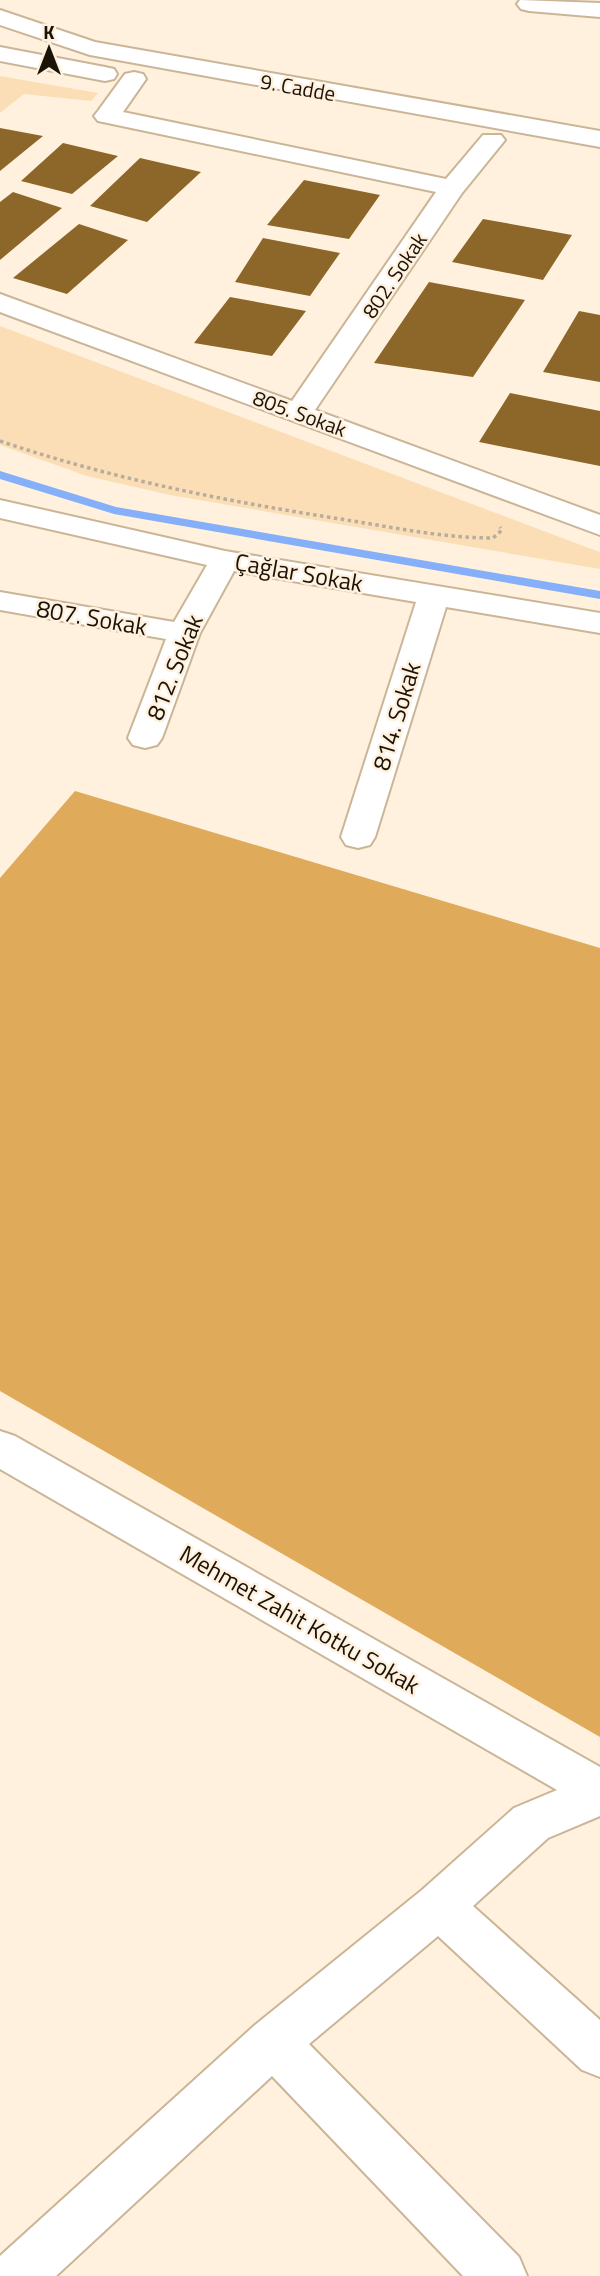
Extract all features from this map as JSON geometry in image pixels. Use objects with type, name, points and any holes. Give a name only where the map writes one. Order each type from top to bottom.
[{"type":"street","points":[[528,4],[600,10]]},
{"type":"street","name":"9. Cadde","points":[[0,17],[90,48],[600,139]]},
{"type":"street","name":"9. Cadde","points":[[0,54],[600,159]]},
{"type":"street","points":[[134,79],[107,116],[453,188]]},
{"type":"street","name":"802. Sokak","points":[[299,412],[314,394],[453,188],[492,140]]},
{"type":"street","name":"805. Sokak","points":[[0,302],[189,375],[299,412],[600,526]]},
{"type":"street","name":"Çağlar Sokak","points":[[0,509],[225,560],[600,623]]},
{"type":"street","name":"812. Sokak","points":[[145,738],[184,633],[225,560]]},
{"type":"street","name":"814. Sokak","points":[[358,837],[434,596]]},
{"type":"street","name":"807. Sokak","points":[[0,601],[184,633]]},
{"type":"street","name":"Mehmet Zahit Kotku Sokak","points":[[0,1448],[600,1792]]},
{"type":"street","points":[[17,2276],[273,2042],[439,1906],[531,1823],[600,1792]]},
{"type":"street","points":[[439,1906],[600,2053]]},
{"type":"street","points":[[273,2042],[500,2276]]},
{"type":"path","points":[[0,441],[93,472],[206,495],[460,538],[494,538],[502,530],[495,520]]},
{"type":"shaded area","points":[[0,76],[98,93],[91,101],[24,94],[0,113]]},
{"type":"shaded area","points":[[0,326],[600,552],[600,569],[170,495],[87,476],[0,445]]},
{"type":"shaded area","points":[[75,791],[600,948],[600,1737],[0,1391],[0,878]]},
{"type":"building","points":[[0,128],[43,136],[0,171]]},
{"type":"building","points":[[63,143],[118,156],[72,194],[21,181]]},
{"type":"building","points":[[140,158],[201,172],[147,222],[90,206]]},
{"type":"building","points":[[304,180],[380,195],[349,239],[267,225]]},
{"type":"building","points":[[13,192],[62,208],[0,260],[0,202]]},
{"type":"building","points":[[483,219],[572,235],[543,280],[452,262]]},
{"type":"building","points":[[79,224],[128,240],[67,294],[13,278]]},
{"type":"building","points":[[263,238],[340,253],[310,296],[235,282]]},
{"type":"building","points":[[429,282],[525,300],[473,377],[374,363]]},
{"type":"building","points":[[230,297],[306,311],[272,356],[194,343]]},
{"type":"building","points":[[579,311],[600,315],[600,382],[543,372]]},
{"type":"building","points":[[510,393],[600,411],[600,466],[479,442]]},
{"type":"waterway","points":[[0,475],[114,510],[600,595]]}]
